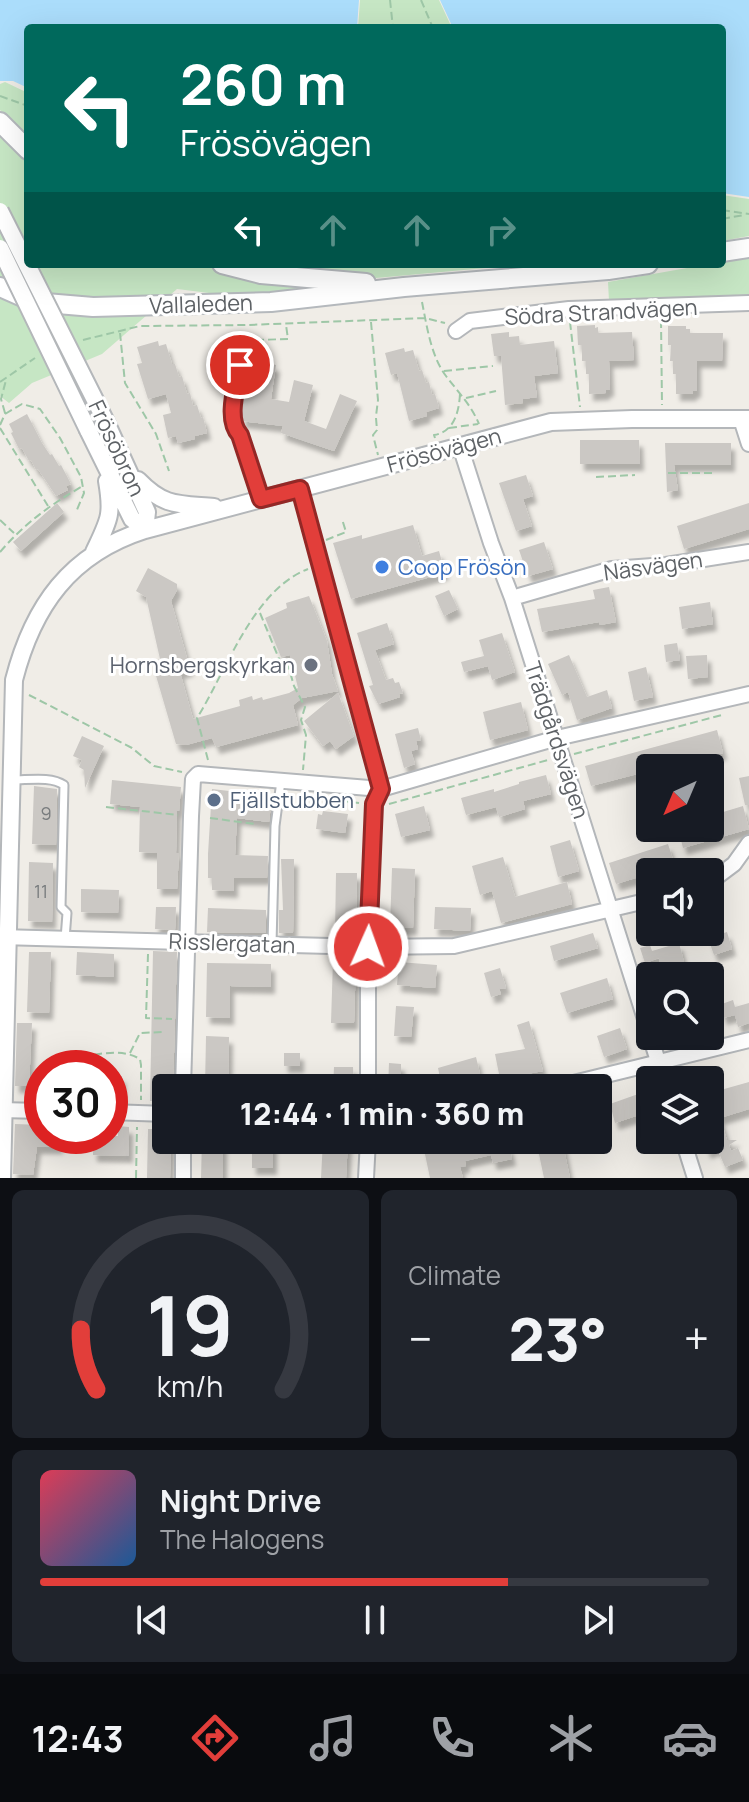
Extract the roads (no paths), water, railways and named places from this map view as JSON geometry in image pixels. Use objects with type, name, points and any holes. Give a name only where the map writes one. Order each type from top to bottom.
[{"type":"main road","points":[[0,122],[24,146]]},
{"type":"main road","points":[[726,251],[749,248]]},
{"type":"main road","name":"Vallaleden","points":[[238,268],[261,274],[404,287]]},
{"type":"main road","name":"Vallaleden","points":[[0,287],[34,302],[129,307],[271,302],[621,268]]},
{"type":"street","name":"Frösöbron","points":[[0,211],[24,259]]},
{"type":"street","name":"Frösöbron","points":[[0,248],[132,519],[145,530]]},
{"type":"street","name":"Frösöbron","points":[[29,268],[129,471],[147,512],[145,530]]},
{"type":"street","name":"Södra Strandvägen","points":[[456,331],[470,321],[569,309],[749,303]]},
{"type":"street","name":"Frösövägen","points":[[94,552],[122,537],[145,530],[551,422],[745,419]]},
{"type":"street","points":[[745,419],[749,444]]},
{"type":"street","name":"Trädgårdsvägen","points":[[460,446],[512,598],[636,990]]},
{"type":"street","points":[[2,1178],[4,937],[12,696],[22,649],[43,606],[56,588],[94,552],[110,519],[111,507],[103,460]]},
{"type":"street","points":[[129,471],[155,497],[167,502],[228,508]]},
{"type":"street","points":[[300,489],[381,789],[374,804],[368,947],[368,1074]]},
{"type":"street","name":"Näsvägen","points":[[512,598],[612,569],[666,565],[749,552]]},
{"type":"street","points":[[183,1074],[191,816],[193,779],[198,774],[381,789],[557,738],[749,694]]},
{"type":"street","points":[[724,872],[734,864],[749,843]]},
{"type":"street","name":"Risslergatan","points":[[4,937],[368,947],[454,946],[636,904]]},
{"type":"street","points":[[610,1074],[749,1040]]},
{"type":"street","name":"Trädgårdsvägen","points":[[655,1050],[660,1066]]},
{"type":"street","points":[[2,1110],[24,1111]]},
{"type":"street","points":[[128,1113],[152,1113]]},
{"type":"street","points":[[183,1154],[183,1178]]},
{"type":"street","points":[[366,1178],[367,1154]]},
{"type":"street","points":[[687,1154],[695,1178]]},
{"type":"lane","points":[[245,341],[233,417],[261,499]]},
{"type":"lane","points":[[11,780],[52,780],[64,785],[61,907],[67,913],[65,939]]},
{"type":"lane","points":[[272,944],[275,826],[281,781]]},
{"type":"water","points":[[0,0],[359,0],[357,24],[24,24],[24,86],[13,81],[0,81]]},
{"type":"water","points":[[440,0],[749,0],[749,197],[726,194],[726,24],[451,24]]},
{"type":"place","name":"Coop Frösön","points":[[382,567]]},
{"type":"place","name":"Hornsbergskyrkan","points":[[311,665]]},
{"type":"place","name":"Fjällstubben","points":[[214,800]]}]
